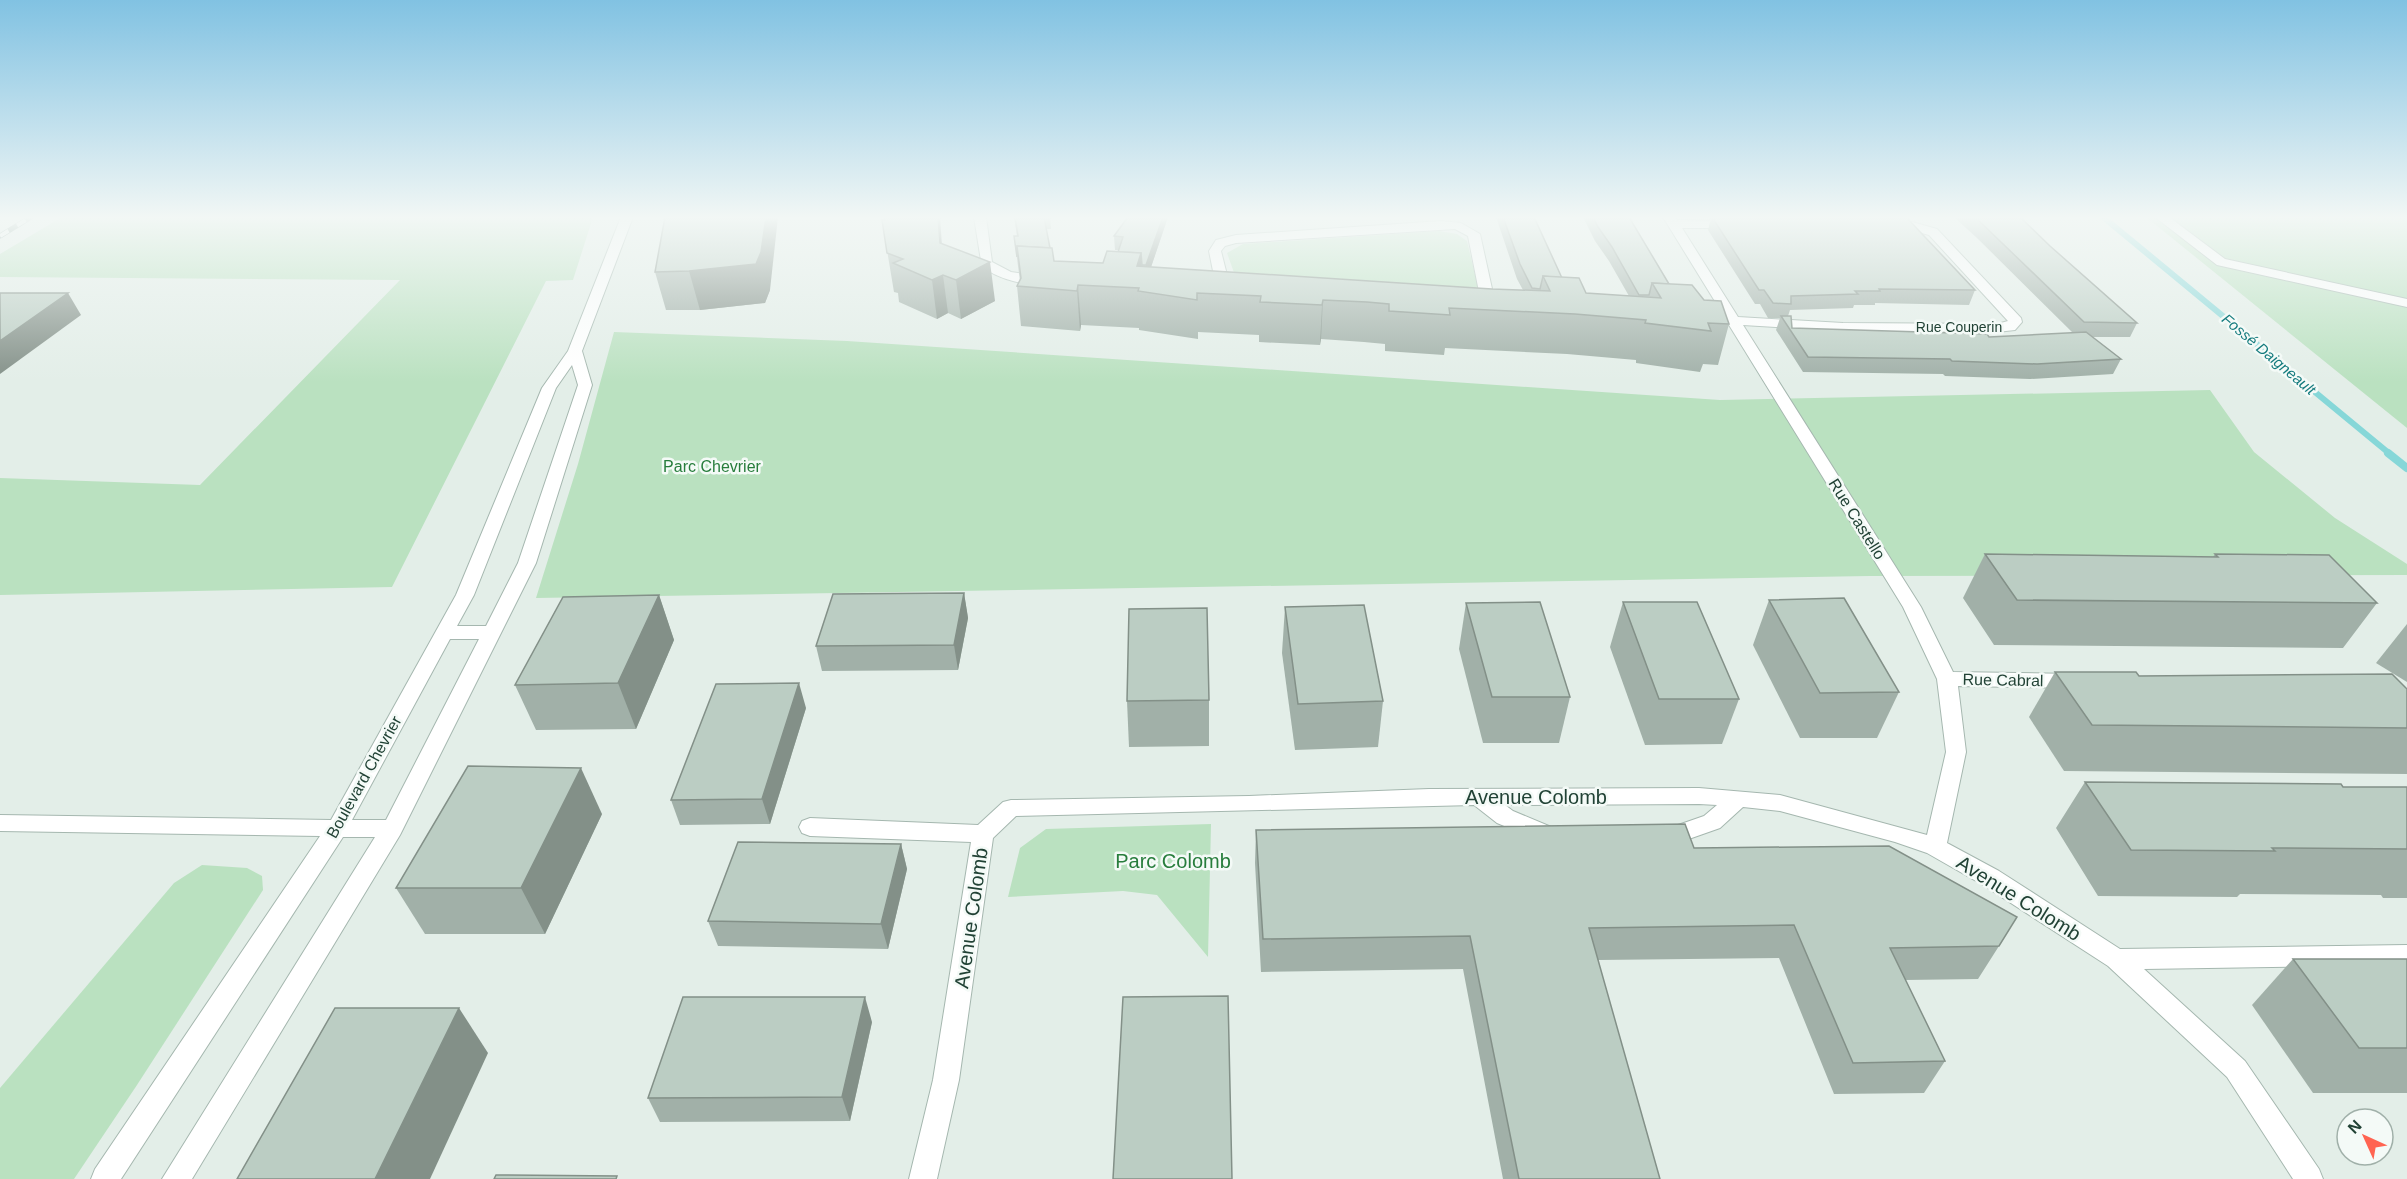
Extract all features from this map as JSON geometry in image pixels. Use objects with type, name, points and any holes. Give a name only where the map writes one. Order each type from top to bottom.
[{"type":"street","name":"Boulevard Chevrier","points":[[105,1179],[337,828],[465,595],[549,388],[575,351],[606,272]]},
{"type":"street","points":[[999,272],[1009,277],[1055,280]]},
{"type":"street","points":[[1220,272],[1224,291]]},
{"type":"street","points":[[1482,272],[1489,307]]},
{"type":"street","name":"Rue Castello","points":[[1703,272],[1912,607],[1947,679],[1956,752],[1935,847]]},
{"type":"street","name":"Rue Couperin","points":[[1734,321],[1843,327],[2010,327],[2016,322],[2014,318],[1971,272]]},
{"type":"street","points":[[2266,272],[2407,303]]},
{"type":"street","points":[[1691,318],[1734,321]]},
{"type":"street","points":[[176,1179],[392,829],[527,563],[585,386],[575,351]]},
{"type":"street","points":[[444,633],[492,632]]},
{"type":"street","name":"Rue Cabral","points":[[1947,679],[2100,681]]},
{"type":"street","points":[[1479,797],[1505,817],[1564,841]]},
{"type":"street","name":"Avenue Colomb","points":[[923,1179],[946,1080],[983,834],[1011,808],[1479,797],[1739,798],[1817,812],[1935,847],[1991,878],[2116,959],[2236,1069],[2309,1179]]},
{"type":"street","points":[[1643,845],[1682,834],[1712,822],[1739,798]]},
{"type":"street","points":[[0,823],[392,829]]},
{"type":"street","points":[[810,827],[983,834]]},
{"type":"street","points":[[2116,959],[2407,955]]},
{"type":"green space","points":[[0,272],[576,272],[573,280],[546,281],[392,587],[0,595],[0,478],[200,485],[400,280],[0,277]]},
{"type":"green space","points":[[1234,272],[1474,272],[1482,304],[1237,281]]},
{"type":"green space","points":[[2214,272],[2407,272],[2407,428]]},
{"type":"green space","name":"Parc Chevrier","points":[[614,332],[847,341],[1720,400],[2210,390],[2254,452],[2335,518],[2407,564],[2407,575],[1870,576],[536,598],[578,464]]},
{"type":"green space","name":"Parc Colomb","points":[[1211,824],[1208,957],[1157,895],[1123,891],[1008,897],[1020,848],[1046,829]]},
{"type":"green space","points":[[202,865],[247,868],[262,876],[263,890],[74,1179],[0,1179],[0,1088],[174,883]]},
{"type":"building","points":[[914,272],[971,272],[956,280],[943,275],[932,280]]},
{"type":"building","points":[[1020,272],[1230,272],[1550,291],[1543,276],[1579,278],[1586,293],[1661,298],[1652,283],[1692,285],[1704,300],[1721,301],[1729,324],[1708,323],[1711,331],[1645,323],[1646,320],[1575,314],[1449,308],[1450,315],[1389,311],[1389,304],[1367,302],[1323,300],[1322,305],[1260,302],[1261,296],[1197,293],[1197,300],[1138,291],[1139,288],[1078,285],[1077,291],[1017,286],[1021,278]]},
{"type":"building","points":[[1524,272],[1559,272],[1562,278],[1543,276],[1540,289],[1532,288]]},
{"type":"building","points":[[1626,272],[1662,272],[1669,284],[1652,283],[1649,295],[1639,295]]},
{"type":"building","points":[[1747,272],[1958,272],[1975,290],[1879,289],[1880,291],[1855,291],[1858,294],[1791,296],[1791,304],[1773,303],[1764,290],[1759,290]]},
{"type":"building","points":[[2032,272],[2079,272],[2137,323],[2084,322]]},
{"type":"building","points":[[0,293],[68,293],[0,341]]},
{"type":"building","points":[[1781,316],[1791,316],[1792,328],[1987,334],[1989,337],[2086,332],[2121,359],[2037,364],[1952,361],[1950,359],[1808,357]]},
{"type":"building","points":[[1985,554],[2218,557],[2215,554],[2329,555],[2377,603],[2017,600]]},
{"type":"building","points":[[964,593],[954,645],[816,646],[833,594]]},
{"type":"building","points":[[659,595],[618,683],[515,685],[563,597]]},
{"type":"building","points":[[1844,598],[1899,692],[1820,693],[1769,600]]},
{"type":"building","points":[[1540,602],[1570,697],[1492,697],[1466,603]]},
{"type":"building","points":[[1623,602],[1697,602],[1739,699],[1659,699]]},
{"type":"building","points":[[1364,605],[1383,701],[1298,704],[1285,607]]},
{"type":"building","points":[[1207,608],[1209,700],[1127,701],[1129,609]]},
{"type":"building","points":[[2055,672],[2136,672],[2139,676],[2392,674],[2407,689],[2407,728],[2092,725]]},
{"type":"building","points":[[799,683],[762,799],[671,800],[716,684]]},
{"type":"building","points":[[468,766],[581,768],[521,888],[396,888]]},
{"type":"building","points":[[2085,782],[2341,784],[2343,787],[2407,787],[2407,849],[2131,850]]},
{"type":"building","points":[[1685,824],[1694,848],[1889,846],[2017,917],[1999,946],[1890,948],[1945,1061],[1853,1063],[1794,925],[1589,928],[1660,1179],[1519,1179],[1470,936],[1263,939],[1256,830]]},
{"type":"building","points":[[738,842],[901,844],[881,924],[708,921]]},
{"type":"building","points":[[2293,959],[2407,959],[2407,1048],[2359,1048]]},
{"type":"building","points":[[1228,996],[1232,1179],[1113,1179],[1123,997]]},
{"type":"building","points":[[683,997],[865,997],[842,1097],[648,1098]]},
{"type":"building","points":[[335,1008],[459,1008],[375,1179],[237,1179]]},
{"type":"building","points":[[496,1175],[617,1176],[616,1179],[494,1179]]},
{"type":"waterway","name":"Fossé Daigneault","points":[[2170,272],[2390,454]]},
{"type":"waterway","name":"Fossé Daigneault","points":[[2388,453],[2407,468]]}]
